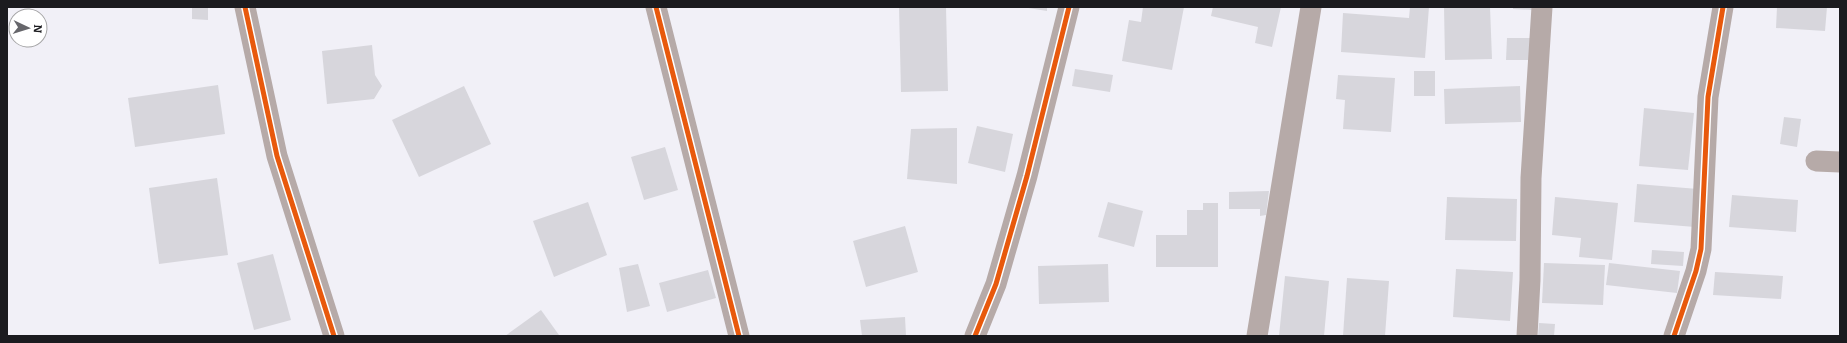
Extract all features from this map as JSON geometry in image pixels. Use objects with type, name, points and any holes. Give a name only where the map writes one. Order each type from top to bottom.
[{"type":"street","points":[[245,7],[277,156],[328,334]]},
{"type":"street","points":[[656,7],[739,336]]},
{"type":"street","points":[[975,336],[996,284],[1027,176],[1069,7]]},
{"type":"street","points":[[1257,336],[1311,7]]},
{"type":"street","points":[[1527,336],[1530,280],[1531,178],[1542,7]]},
{"type":"street","points":[[1674,336],[1696,271],[1700,249],[1708,98],[1723,7]]},
{"type":"street","points":[[1816,160],[1840,162]]},
{"type":"building","points":[[192,7],[208,7],[208,20],[192,19]]},
{"type":"building","points":[[899,7],[946,7],[948,91],[901,92]]},
{"type":"building","points":[[1022,7],[1047,7],[1047,11]]},
{"type":"building","points":[[1143,7],[1184,7],[1172,70],[1122,61],[1129,20],[1141,22]]},
{"type":"building","points":[[1213,7],[1281,7],[1272,47],[1255,43],[1258,27],[1211,16]]},
{"type":"building","points":[[1410,7],[1429,7],[1425,58],[1341,52],[1343,13],[1409,18]]},
{"type":"building","points":[[1444,7],[1490,7],[1492,59],[1445,60]]},
{"type":"building","points":[[1513,7],[1533,7],[1533,10],[1513,9]]},
{"type":"building","points":[[1777,7],[1827,7],[1825,31],[1776,28]]},
{"type":"building","points":[[1507,38],[1530,38],[1530,60],[1506,60]]},
{"type":"building","points":[[372,45],[375,75],[382,86],[374,99],[327,104],[322,51]]},
{"type":"building","points":[[1075,69],[1113,75],[1110,92],[1072,86]]},
{"type":"building","points":[[1414,71],[1435,71],[1435,96],[1414,96]]},
{"type":"building","points":[[1338,75],[1395,78],[1391,132],[1343,129],[1345,100],[1336,99]]},
{"type":"building","points":[[218,85],[225,134],[135,147],[128,98]]},
{"type":"building","points":[[464,86],[491,144],[419,177],[392,120]]},
{"type":"building","points":[[1520,86],[1521,122],[1445,124],[1444,89]]},
{"type":"building","points":[[1644,108],[1694,113],[1688,170],[1639,166]]},
{"type":"building","points":[[1784,117],[1801,119],[1797,147],[1780,144]]},
{"type":"building","points":[[977,126],[1013,134],[1005,172],[968,163]]},
{"type":"building","points":[[957,128],[957,184],[907,179],[911,129]]},
{"type":"building","points":[[665,147],[678,190],[644,200],[631,157]]},
{"type":"building","points":[[217,178],[228,255],[159,264],[149,188]]},
{"type":"building","points":[[1637,184],[1698,189],[1695,227],[1634,222]]},
{"type":"building","points":[[1269,191],[1266,215],[1260,216],[1260,209],[1229,209],[1229,192]]},
{"type":"building","points":[[1732,195],[1798,200],[1796,232],[1729,227]]},
{"type":"building","points":[[1447,197],[1517,199],[1516,241],[1445,240]]},
{"type":"building","points":[[1555,197],[1618,203],[1612,260],[1579,257],[1581,238],[1552,235]]},
{"type":"building","points":[[588,202],[607,255],[554,277],[533,221]]},
{"type":"building","points":[[1108,202],[1143,211],[1134,247],[1098,237]]},
{"type":"building","points":[[1203,203],[1218,203],[1218,267],[1156,267],[1156,235],[1187,235],[1187,210],[1203,210]]},
{"type":"building","points":[[905,226],[918,272],[866,287],[853,241]]},
{"type":"building","points":[[1652,250],[1684,252],[1683,266],[1651,264]]},
{"type":"building","points":[[273,254],[291,320],[254,330],[237,263]]},
{"type":"building","points":[[1544,263],[1605,265],[1603,305],[1542,303]]},
{"type":"building","points":[[1609,263],[1680,271],[1677,293],[1606,285]]},
{"type":"building","points":[[638,264],[650,306],[627,312],[619,268]]},
{"type":"building","points":[[1108,264],[1109,302],[1039,304],[1038,266]]},
{"type":"building","points":[[1456,269],[1513,272],[1510,321],[1453,317]]},
{"type":"building","points":[[708,270],[716,298],[667,312],[659,283]]},
{"type":"building","points":[[1715,272],[1783,276],[1781,299],[1713,295]]},
{"type":"building","points":[[1285,276],[1329,281],[1324,336],[1279,336]]},
{"type":"building","points":[[1347,278],[1389,281],[1385,336],[1343,336]]},
{"type":"building","points":[[541,310],[559,335],[505,336]]},
{"type":"building","points":[[905,317],[906,336],[862,336],[860,320]]},
{"type":"building","points":[[1539,323],[1555,324],[1554,336],[1538,336]]},
{"type":"cycle path","points":[[245,7],[277,156],[334,336]]},
{"type":"cycle path","points":[[656,7],[739,336]]},
{"type":"cycle path","points":[[975,336],[996,284],[1027,176],[1069,7]]},
{"type":"cycle path","points":[[1674,336],[1696,271],[1701,249],[1708,97],[1723,7]]}]
